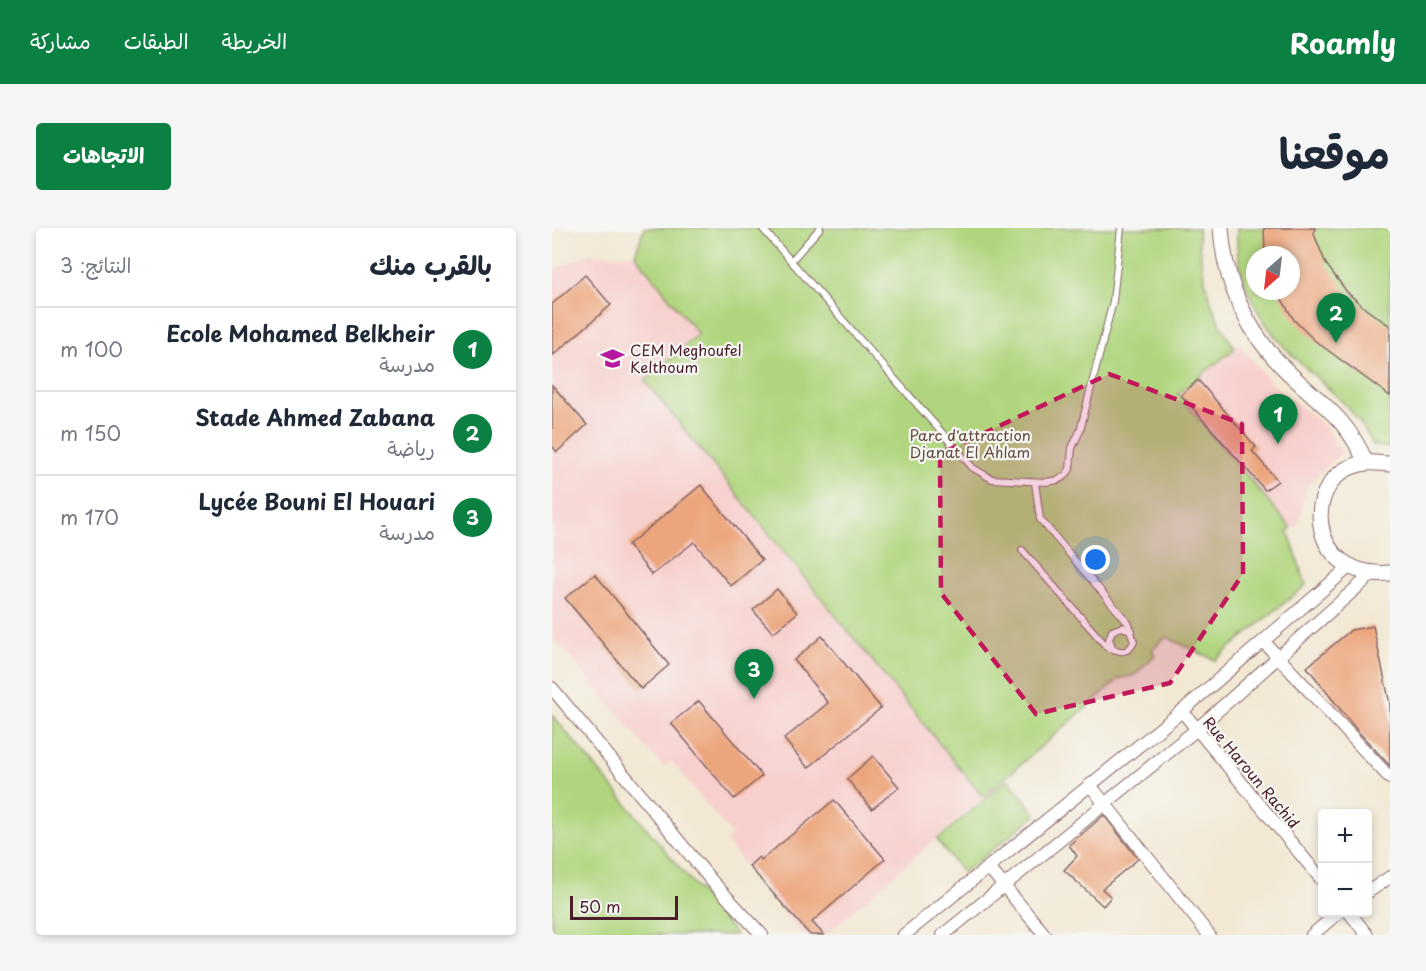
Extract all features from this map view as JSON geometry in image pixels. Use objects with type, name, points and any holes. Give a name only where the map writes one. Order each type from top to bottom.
[{"type":"street","points":[[1221,228],[1222,255],[1230,285],[1254,331],[1279,364],[1329,406],[1356,439],[1366,463]]},
{"type":"street","points":[[1390,464],[1366,463],[1344,472],[1328,488],[1320,506],[1319,524],[1329,550],[1348,568],[1371,575],[1390,573]]},
{"type":"street","points":[[904,935],[1182,711],[1348,568]]},
{"type":"street","points":[[943,935],[1197,729],[1280,658],[1371,575]]},
{"type":"street","points":[[1264,642],[1390,778]]},
{"type":"street","points":[[552,688],[711,880],[762,935]]},
{"type":"street","name":"Rue Haroun Rachid","points":[[1182,711],[1318,874]]},
{"type":"street","points":[[1090,785],[1209,935]]},
{"type":"street","points":[[989,868],[1045,935]]},
{"type":"street","points":[[1372,889],[1390,877]]},
{"type":"street","points":[[1312,935],[1333,917]]},
{"type":"street","points":[[1353,917],[1367,935]]},
{"type":"lane","points":[[762,228],[973,468],[992,479],[1035,482],[1058,480],[1065,476],[1070,468],[1072,448],[1080,430],[1113,302],[1121,228]]},
{"type":"lane","points":[[792,260],[820,228]]},
{"type":"lane","points":[[1022,550],[1102,642],[1121,652],[1129,650],[1134,642],[1128,623],[1040,519],[1035,482]]},
{"type":"lane","points":[[1113,649],[1109,639],[1116,628],[1126,628],[1133,634]]},
{"type":"highlighted area","points":[[1109,374],[1242,424],[1243,574],[1170,683],[1036,714],[941,593],[940,454]]},
{"type":"shaded area","points":[[589,254],[635,255],[698,334],[645,382],[983,797],[826,935],[803,935],[726,841],[732,835],[672,762],[663,767],[552,636],[552,270]]},
{"type":"shaded area","points":[[1239,345],[1272,384],[1326,427],[1342,452],[1307,486],[1298,527],[1291,528],[1178,394]]},
{"type":"green space","name":"Parc d'attraction Djanat El Ahlam","points":[[644,228],[1198,228],[1201,260],[1208,291],[1219,321],[1235,348],[1178,394],[1291,528],[1288,531],[1306,585],[1215,660],[1166,637],[1152,650],[1155,655],[1135,675],[1119,679],[983,797],[645,381],[698,334],[635,255]]},
{"type":"green space","points":[[1237,228],[1390,228],[1390,448],[1373,445],[1358,419],[1282,344],[1270,330],[1252,300],[1300,300],[1300,246],[1246,246],[1246,285],[1240,264]]},
{"type":"green space","points":[[552,715],[736,935],[552,935]]},
{"type":"green space","points":[[1008,779],[1036,815],[963,873],[937,840]]},
{"type":"building","points":[[1264,228],[1315,228],[1314,234],[1326,264],[1347,292],[1390,326],[1390,396],[1314,340],[1294,320],[1282,300],[1300,300],[1300,246],[1265,246]]},
{"type":"building","points":[[585,275],[611,305],[552,356],[552,304]]},
{"type":"building","points":[[1198,380],[1256,447],[1252,451],[1278,481],[1265,490],[1181,395]]},
{"type":"building","points":[[552,385],[587,425],[557,452],[552,446]]},
{"type":"building","points":[[701,485],[762,560],[731,586],[694,542],[652,575],[628,545]]},
{"type":"building","points":[[595,574],[669,665],[641,689],[565,598]]},
{"type":"building","points":[[777,589],[797,613],[773,633],[753,610]]},
{"type":"building","points":[[1373,626],[1390,704],[1390,766],[1355,728],[1307,667],[1351,630]]},
{"type":"building","points":[[822,636],[881,708],[808,768],[784,739],[828,703],[794,660]]},
{"type":"building","points":[[699,701],[762,776],[734,799],[671,723]]},
{"type":"building","points":[[873,756],[899,787],[872,809],[847,779]]},
{"type":"building","points":[[834,800],[885,859],[812,922],[824,935],[810,935],[749,866],[759,857],[761,860]]},
{"type":"building","points":[[1104,815],[1138,859],[1102,889],[1111,897],[1103,906],[1064,870],[1077,856],[1069,845]]},
{"type":"place","name":"Stade Ahmed Zabana","points":[[1336,343]]},
{"type":"place","name":"CEM Meghoufel Kelthoum","points":[[612,358]]},
{"type":"place","name":"Ecole Mohamed Belkheir","points":[[1278,444]]},
{"type":"place","name":"Lycée Bouni El Houari","points":[[754,699]]}]
